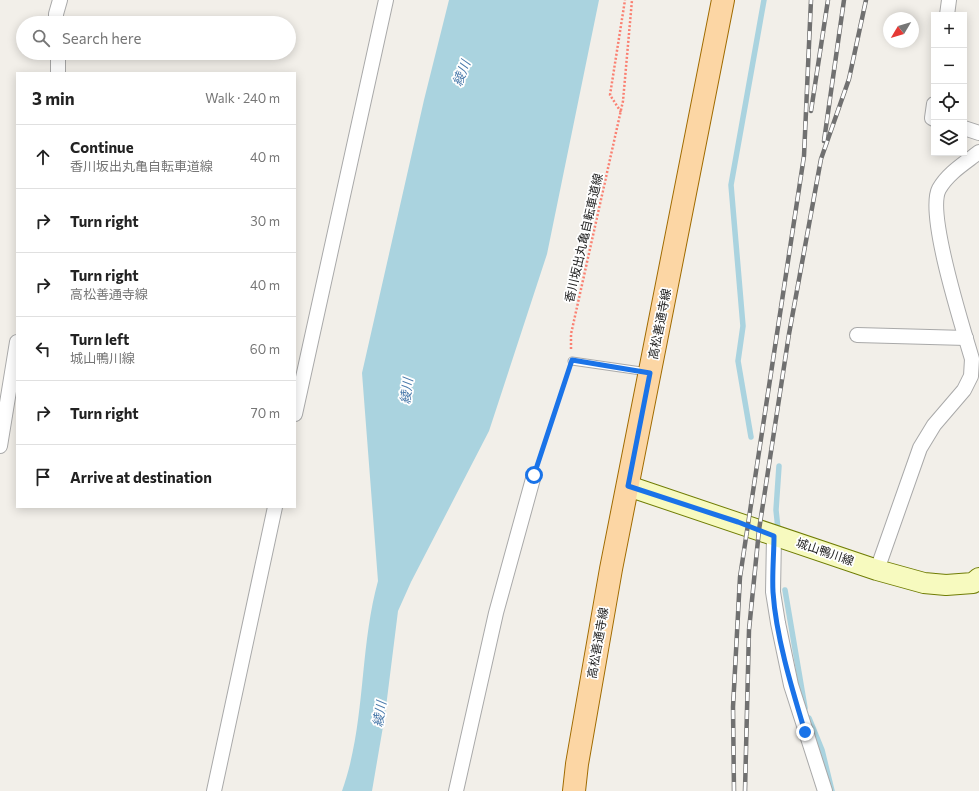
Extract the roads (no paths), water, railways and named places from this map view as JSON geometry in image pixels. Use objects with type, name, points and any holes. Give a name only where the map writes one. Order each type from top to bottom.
[{"type":"main road","name":"高松善通寺線","points":[[574,791],[587,706],[628,486],[723,0]]},
{"type":"main road","name":"城山鴨川線","points":[[628,486],[877,570],[924,583],[946,585],[973,583],[979,578]]},
{"type":"street","points":[[56,16],[60,0]]},
{"type":"street","points":[[296,409],[386,0]]},
{"type":"street","points":[[947,12],[949,0]]},
{"type":"street","points":[[58,60],[58,72]]},
{"type":"street","points":[[967,129],[979,133]]},
{"type":"street","points":[[877,570],[920,448],[934,425],[964,390],[971,376],[972,359],[939,237],[935,210],[938,190],[949,175],[979,152]]},
{"type":"street","points":[[858,335],[966,338]]},
{"type":"street","points":[[0,446],[16,348]]},
{"type":"street","points":[[456,791],[496,613],[534,475]]},
{"type":"street","points":[[214,791],[275,508]]},
{"type":"street","points":[[774,536],[773,592],[778,623],[791,685],[825,791]]},
{"type":"lane","points":[[572,360],[650,373]]},
{"type":"water","name":"綾川","points":[[449,0],[599,0],[547,254],[489,431],[411,582],[398,611],[385,715],[372,791],[342,791],[350,766],[355,740],[368,634],[378,581],[362,373],[424,100]]},
{"type":"waterway","points":[[751,437],[738,361],[743,326],[731,185],[764,0]]},
{"type":"waterway","points":[[778,529],[776,510],[779,466]]},
{"type":"waterway","points":[[785,590],[805,708]]},
{"type":"waterway","points":[[809,718],[822,750],[832,791]]},
{"type":"railway","points":[[734,791],[733,707],[740,577],[804,156],[811,0]]},
{"type":"railway","points":[[811,111],[828,0]]},
{"type":"railway","points":[[824,141],[844,0]]},
{"type":"railway","points":[[745,791],[749,630],[759,530],[789,334],[821,159],[849,79],[866,0]]}]
